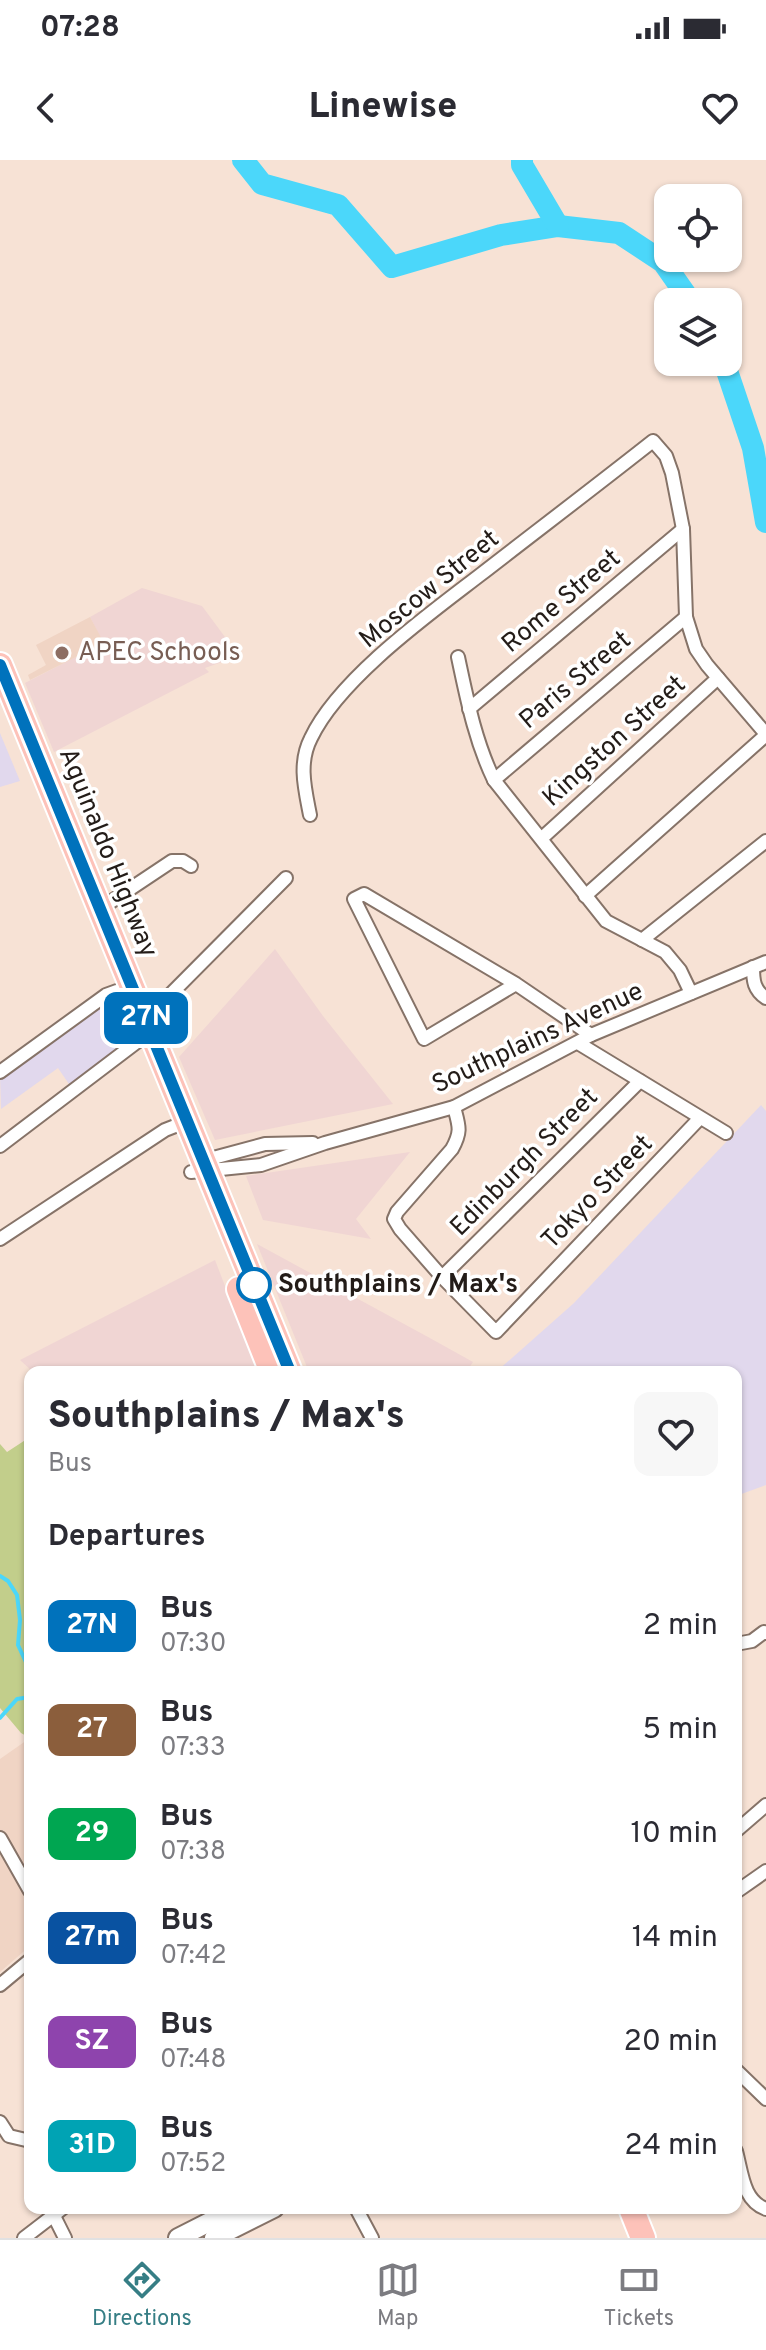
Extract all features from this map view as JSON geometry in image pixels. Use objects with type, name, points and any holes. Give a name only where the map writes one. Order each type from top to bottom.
[{"type":"highway","name":"Aguinaldo Highway","points":[[0,665],[100,909],[142,1030],[180,1124],[287,1366]]},
{"type":"highway","name":"Aguinaldo Highway","points":[[0,702],[117,991],[142,1030]]},
{"type":"highway","name":"Aguinaldo Highway","points":[[200,1168],[270,1366]]},
{"type":"highway","points":[[616,2214],[626,2238]]},
{"type":"highway","points":[[633,2214],[643,2238]]},
{"type":"main road","points":[[178,2238],[225,2214]]},
{"type":"main road","points":[[214,2238],[260,2214]]},
{"type":"street","name":"Moscow Street","points":[[310,815],[302,772],[309,741],[323,717],[351,684],[422,620],[653,441],[666,456],[672,473],[683,529]]},
{"type":"street","points":[[585,896],[766,734],[696,649],[686,617],[683,529]]},
{"type":"street","name":"Rome Street","points":[[469,709],[683,529]]},
{"type":"street","name":"Paris Street","points":[[494,780],[686,617]]},
{"type":"street","points":[[458,657],[481,754],[494,780],[606,921],[665,952],[691,993]]},
{"type":"street","name":"Kingston Street","points":[[542,838],[718,678]]},
{"type":"street","points":[[642,940],[766,841]]},
{"type":"street","points":[[100,909],[172,861],[183,861],[191,866]]},
{"type":"street","points":[[0,1146],[142,1030],[286,878]]},
{"type":"street","points":[[516,984],[424,1039],[354,899],[364,894],[516,984],[591,1035]]},
{"type":"street","name":"Southplains Avenue","points":[[200,1168],[261,1165],[325,1143],[454,1107],[591,1035],[766,962]]},
{"type":"street","points":[[753,967],[755,988],[766,998]]},
{"type":"street","points":[[0,1072],[106,995],[117,991]]},
{"type":"street","points":[[578,1043],[726,1133]]},
{"type":"street","name":"Edinburgh Street","points":[[442,1277],[640,1081]]},
{"type":"street","name":"Tokyo Street","points":[[454,1107],[460,1131],[457,1140],[394,1219],[442,1277],[496,1332],[700,1118]]},
{"type":"street","points":[[0,1239],[165,1130],[180,1124]]},
{"type":"street","name":"Southplains Avenue","points":[[200,1168],[265,1144],[325,1143]]},
{"type":"street","points":[[742,1643],[766,1633]]},
{"type":"street","points":[[742,1826],[766,1805]]},
{"type":"street","points":[[0,1838],[24,1880]]},
{"type":"street","points":[[742,1888],[766,1871]]},
{"type":"street","points":[[0,1985],[24,1965]]},
{"type":"street","points":[[742,2076],[766,2099]]},
{"type":"street","points":[[0,2122],[9,2136],[24,2140]]},
{"type":"street","points":[[742,2174],[747,2193],[754,2204],[766,2209]]},
{"type":"street","points":[[24,2238],[55,2214]]},
{"type":"street","points":[[59,2214],[65,2238]]},
{"type":"street","points":[[359,2214],[372,2238]]},
{"type":"shaded area","points":[[142,588],[202,606],[239,656],[205,668],[209,672],[54,752],[25,683],[103,643],[90,617]]},
{"type":"shaded area","name":"APEC Schools","points":[[90,617],[104,643],[30,680],[28,675],[46,665],[36,645]]},
{"type":"shaded area","points":[[0,733],[20,781],[0,787]]},
{"type":"shaded area","points":[[275,949],[393,1104],[215,1140],[179,1057]]},
{"type":"shaded area","points":[[106,997],[127,1044],[71,1087],[58,1068],[1,1109],[0,1075]]},
{"type":"shaded area","points":[[761,1105],[766,1111],[766,1485],[742,1494],[742,1366],[503,1366],[574,1303]]},
{"type":"shaded area","points":[[410,1152],[356,1219],[371,1239],[263,1220],[246,1176]]},
{"type":"shaded area","points":[[257,1244],[473,1362],[470,1366],[307,1366]]},
{"type":"shaded area","points":[[215,1260],[256,1366],[26,1366],[20,1360]]},
{"type":"shaded area","points":[[24,1742],[24,1951],[0,1972],[0,1759]]},
{"type":"green space","points":[[24,1441],[24,1735],[0,1708],[0,1444],[7,1452]]},
{"type":"waterway","points":[[243,160],[262,184],[338,205],[392,267],[501,235],[558,226],[619,233],[663,262],[681,288]]},
{"type":"waterway","points":[[522,160],[558,226]]},
{"type":"waterway","points":[[729,376],[753,448],[766,522]]},
{"type":"waterway","points":[[0,1576],[8,1581],[17,1595],[20,1620],[18,1645],[24,1658]]},
{"type":"waterway","points":[[0,1718],[17,1699],[24,1698]]},
{"type":"bus line","name":"27N","points":[[0,665],[288,1366]]},
{"type":"place","name":"APEC Schools","points":[[62,653]]},
{"type":"place","name":"Southplains / Max's","points":[[254,1285]]}]
